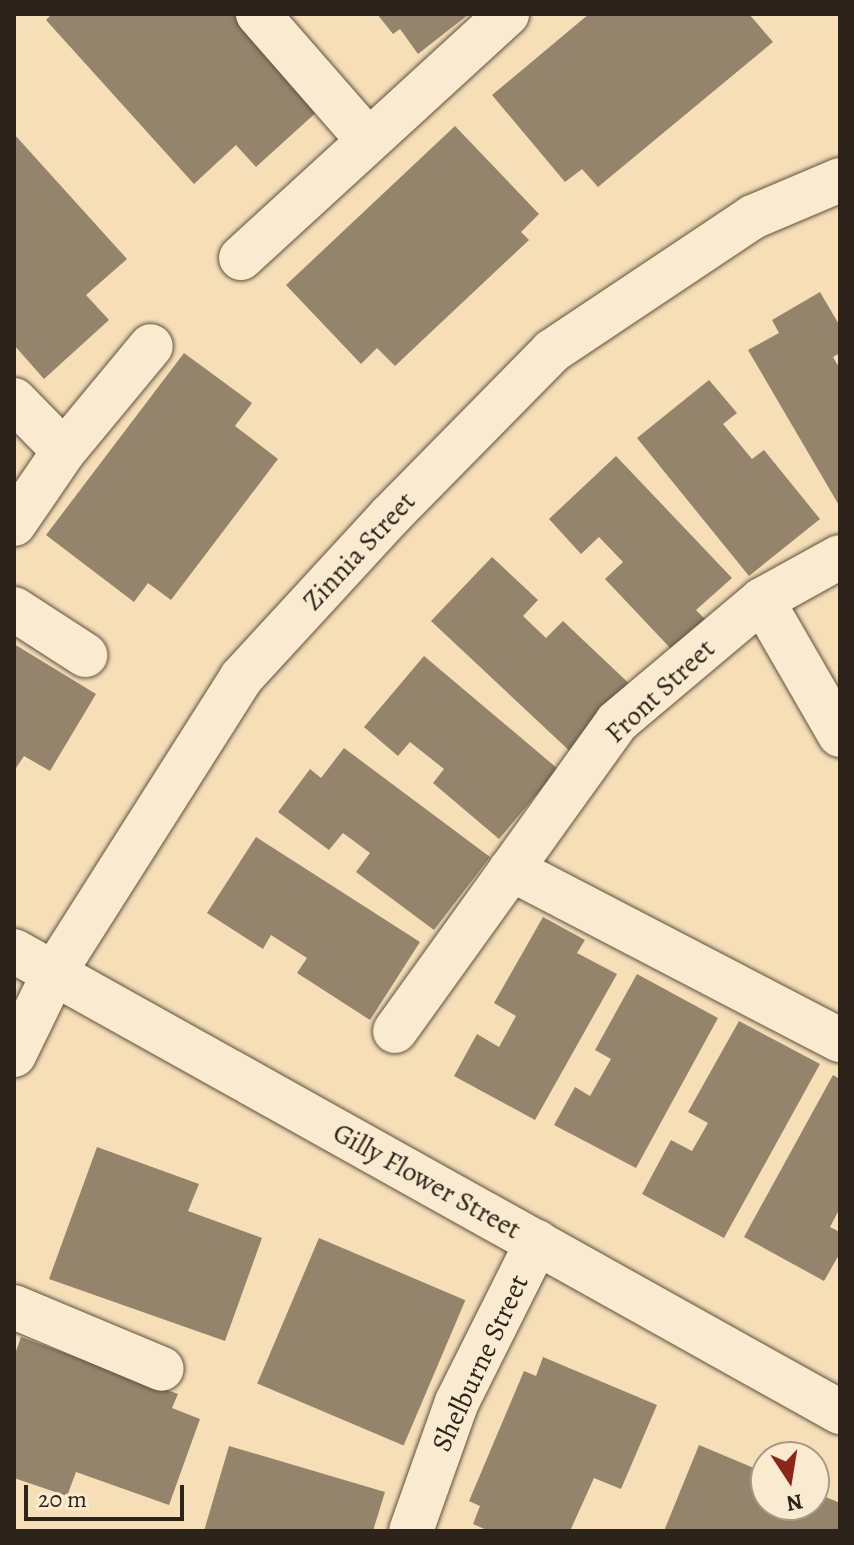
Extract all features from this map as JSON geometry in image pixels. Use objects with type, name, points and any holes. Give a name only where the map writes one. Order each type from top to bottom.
[{"type":"street","points":[[258,14],[366,138]]},
{"type":"street","points":[[241,258],[366,138],[507,14]]},
{"type":"street","name":"Zinnia Street","points":[[14,1055],[54,973],[241,678],[552,351],[753,217],[840,180]]},
{"type":"street","points":[[14,524],[64,451],[151,346]]},
{"type":"street","points":[[14,400],[64,451]]},
{"type":"street","name":"Front Street","points":[[395,1031],[617,722],[762,600],[840,557]]},
{"type":"street","points":[[762,600],[840,735]]},
{"type":"street","points":[[14,609],[85,655]]},
{"type":"street","points":[[511,869],[840,1040]]},
{"type":"street","name":"Gilly Flower Street","points":[[14,951],[840,1412]]},
{"type":"street","name":"Shelburne Street","points":[[411,1531],[457,1402],[537,1242]]},
{"type":"street","points":[[14,1307],[162,1369]]},
{"type":"building","points":[[52,14],[233,14],[320,109],[256,167],[236,145],[194,184],[46,20]]},
{"type":"building","points":[[377,14],[469,14],[418,54],[400,29],[393,34]]},
{"type":"building","points":[[589,14],[749,14],[773,42],[598,187],[582,169],[565,182],[492,95]]},
{"type":"building","points":[[455,126],[539,214],[521,232],[529,240],[395,366],[377,348],[361,364],[286,285]]},
{"type":"building","points":[[14,134],[127,259],[86,295],[109,320],[44,379],[14,345]]},
{"type":"building","points":[[820,292],[840,326],[840,353],[833,357],[840,369],[840,507],[748,350],[779,333],[772,320]]},
{"type":"building","points":[[184,353],[252,403],[235,426],[278,459],[171,600],[148,583],[134,602],[46,535]]},
{"type":"building","points":[[709,380],[737,413],[723,424],[752,459],[764,450],[820,519],[749,576],[637,438]]},
{"type":"building","points":[[616,456],[732,578],[696,610],[706,620],[673,651],[605,579],[623,562],[599,537],[581,554],[549,519]]},
{"type":"building","points":[[492,557],[538,600],[523,616],[546,638],[563,621],[637,691],[575,756],[431,621]]},
{"type":"building","points":[[14,644],[96,694],[50,771],[24,756],[14,771]]},
{"type":"building","points":[[424,656],[558,769],[499,839],[433,783],[444,769],[410,742],[398,756],[364,727]]},
{"type":"building","points":[[344,748],[490,857],[434,930],[356,872],[370,853],[343,833],[329,850],[278,812],[310,769],[321,778]]},
{"type":"building","points":[[256,837],[420,942],[370,1020],[297,973],[307,958],[271,935],[263,949],[207,913]]},
{"type":"building","points":[[543,917],[585,940],[577,953],[617,974],[535,1120],[454,1076],[477,1034],[499,1047],[516,1016],[494,1003]]},
{"type":"building","points":[[637,974],[718,1018],[636,1168],[554,1125],[575,1087],[590,1096],[611,1059],[595,1050]]},
{"type":"building","points":[[739,1021],[820,1064],[724,1238],[642,1194],[671,1140],[692,1151],[708,1123],[688,1112]]},
{"type":"building","points":[[833,1075],[840,1079],[840,1208],[830,1227],[840,1232],[840,1253],[824,1281],[744,1237]]},
{"type":"building","points":[[97,1147],[199,1184],[188,1211],[262,1238],[225,1341],[49,1279]]},
{"type":"building","points":[[319,1238],[465,1300],[404,1446],[257,1383]]},
{"type":"building","points":[[21,1337],[178,1394],[172,1408],[200,1419],[169,1505],[76,1472],[67,1496],[14,1478],[14,1357]]},
{"type":"building","points":[[543,1357],[657,1405],[621,1489],[594,1478],[570,1531],[489,1531],[473,1524],[480,1506],[469,1501],[524,1371],[536,1376]]},
{"type":"building","points":[[699,1445],[750,1466],[750,1521],[830,1521],[830,1499],[840,1503],[840,1531],[664,1531]]},
{"type":"building","points":[[229,1446],[385,1492],[373,1531],[204,1531]]}]
